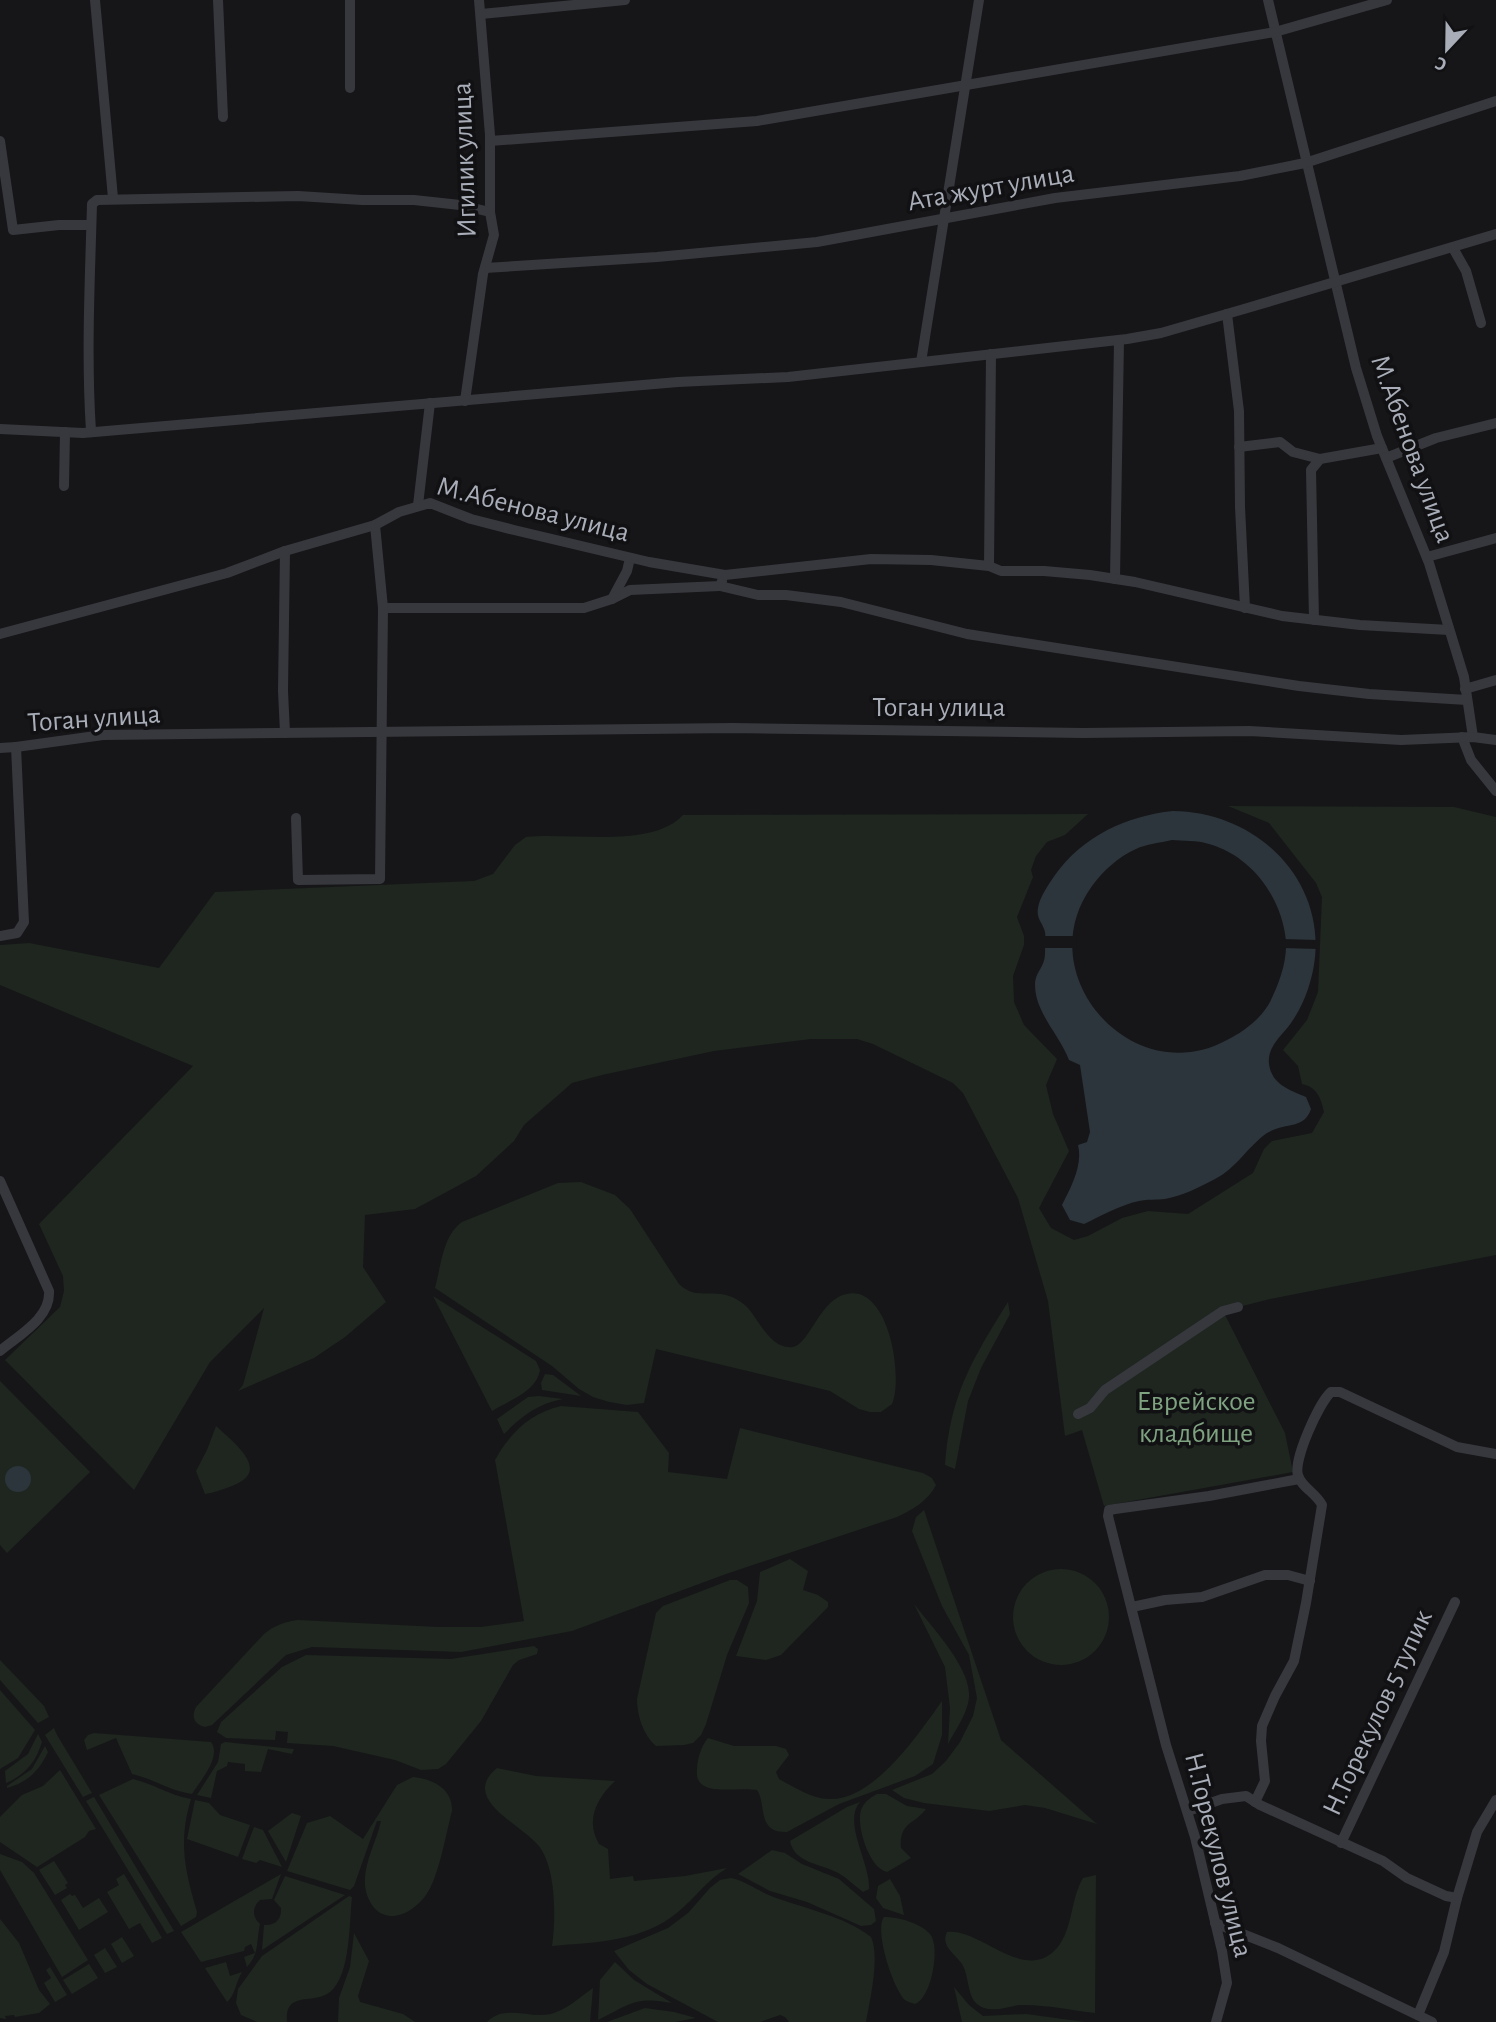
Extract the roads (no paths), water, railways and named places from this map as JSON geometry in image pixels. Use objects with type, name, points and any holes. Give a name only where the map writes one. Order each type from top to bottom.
[{"type":"street","points":[[95,0],[113,198]]},
{"type":"street","points":[[219,0],[223,117]]},
{"type":"street","points":[[349,0],[350,88]]},
{"type":"street","name":"Игилик улица","points":[[465,401],[485,268],[494,235],[490,212],[490,141],[479,0]]},
{"type":"street","points":[[481,14],[625,0]]},
{"type":"street","points":[[921,362],[979,0]]},
{"type":"street","name":"М.Абенова улица","points":[[1268,0],[1356,368],[1384,453],[1427,557],[1464,677],[1471,760],[1496,791]]},
{"type":"street","points":[[490,141],[757,121],[1275,32],[1387,0]]},
{"type":"street","name":"Ата журт улица","points":[[485,268],[657,257],[817,242],[1055,198],[1240,176],[1305,163],[1496,101]]},
{"type":"street","points":[[0,141],[13,230],[91,225]]},
{"type":"street","points":[[91,431],[91,225],[92,204],[97,200],[298,196],[414,200],[460,205],[490,212]]},
{"type":"street","points":[[0,429],[83,433],[678,382],[788,377],[1119,340],[1161,333],[1496,234]]},
{"type":"street","points":[[1453,248],[1466,271],[1481,323]]},
{"type":"street","points":[[1227,314],[1239,411],[1245,608]]},
{"type":"street","points":[[1115,579],[1119,340]]},
{"type":"street","points":[[989,566],[991,354]]},
{"type":"street","points":[[418,505],[430,403]]},
{"type":"street","points":[[1239,447],[1280,442],[1293,452],[1320,459],[1384,453],[1496,423]]},
{"type":"street","points":[[64,486],[65,432]]},
{"type":"street","points":[[1314,620],[1311,470],[1320,459]]},
{"type":"street","name":"М.Абенова улица","points":[[0,634],[227,573],[285,551],[375,525],[399,512],[430,503],[481,522],[630,558],[725,575],[871,559],[931,560],[989,566],[1001,571],[1044,571],[1115,579],[1282,616],[1448,630]]},
{"type":"street","points":[[296,818],[298,880],[380,879],[383,608],[375,525]]},
{"type":"street","points":[[1427,557],[1496,538]]},
{"type":"street","points":[[285,551],[285,733]]},
{"type":"street","points":[[612,599],[627,571],[630,558]]},
{"type":"street","points":[[720,586],[725,575]]},
{"type":"street","points":[[383,608],[584,608],[630,590],[720,586],[758,595],[786,595],[841,602],[967,634],[1299,686],[1467,701]]},
{"type":"street","points":[[1465,689],[1496,680]]},
{"type":"street","name":"Тоган улица","points":[[0,936],[17,933],[24,922],[16,747],[103,736],[733,728],[1083,733],[1249,731],[1401,740],[1468,737],[1496,740]]},
{"type":"street","points":[[0,748],[16,747]]},
{"type":"street","points":[[0,1181],[49,1291],[50,1301],[45,1313],[0,1351]]},
{"type":"street","points":[[1078,1414],[1090,1408],[1105,1390],[1223,1311],[1238,1307]]},
{"type":"street","points":[[1255,1802],[1265,1781],[1262,1726],[1294,1661],[1310,1581],[1322,1505],[1298,1479],[1296,1468],[1309,1429],[1323,1400],[1331,1392],[1340,1392],[1457,1447],[1496,1454]]},
{"type":"street","name":"Н.Торекулов улица","points":[[1216,2022],[1227,1983],[1215,1923],[1188,1811],[1166,1745],[1132,1607],[1111,1537],[1109,1510],[1209,1496],[1298,1479]]},
{"type":"street","points":[[1132,1607],[1165,1600],[1202,1597],[1265,1575],[1288,1575],[1310,1581]]},
{"type":"street","name":"Н.Торекулов 5 тупик","points":[[1341,1843],[1455,1602]]},
{"type":"street","points":[[1188,1811],[1246,1796],[1383,1861],[1407,1878],[1446,1896],[1457,1898]]},
{"type":"street","points":[[1418,2015],[1444,1952],[1477,1832],[1496,1800]]},
{"type":"street","points":[[1215,1923],[1278,1948],[1432,2022]]},
{"type":"park label","name":"Еврейское кладбище","points":[[1196,1418]]}]
